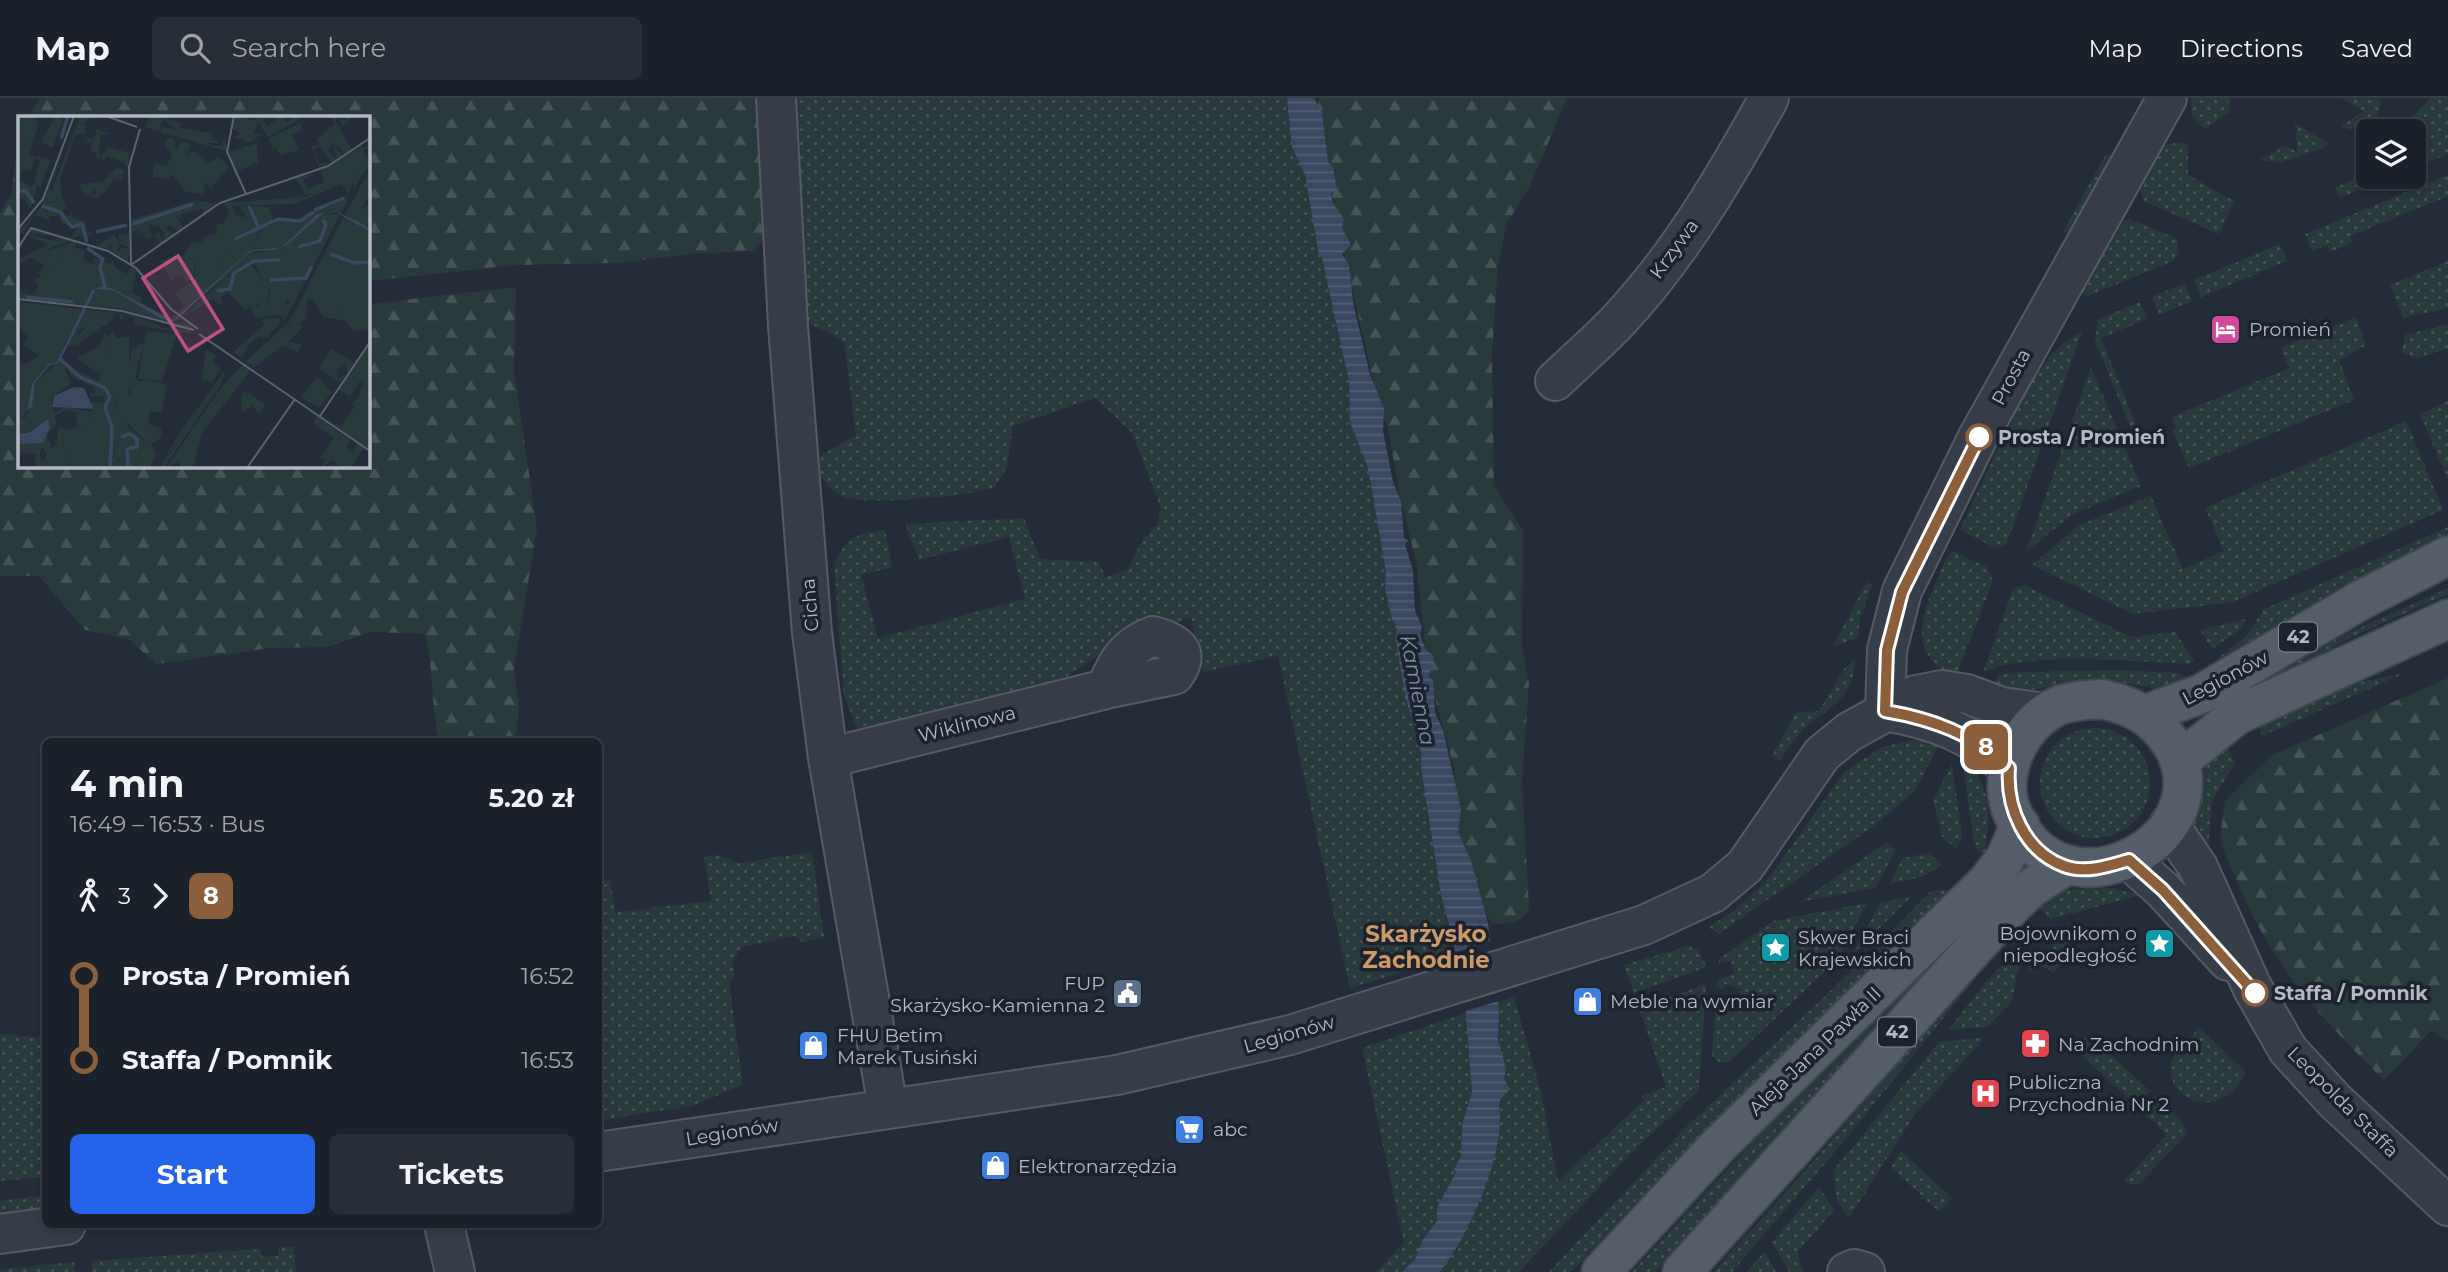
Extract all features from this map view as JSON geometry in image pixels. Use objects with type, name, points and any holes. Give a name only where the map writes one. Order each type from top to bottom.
[{"type":"main road","name":"Legionów","points":[[2146,714],[2210,690],[2361,600],[2448,556]]},
{"type":"main road","name":"Legionów","points":[[2181,760],[2237,715],[2448,619]]},
{"type":"main road","points":[[2102,699],[2128,705],[2146,714],[2164,732],[2181,760],[2181,797],[2169,825],[2158,839],[2129,860],[2094,868],[2065,866],[2049,857],[2020,825],[2012,811],[2007,789],[2009,768],[2019,743],[2031,726],[2059,705],[2102,699]]},
{"type":"main road","name":"Aleja Jana Pawła II","points":[[1601,1272],[1717,1147],[1987,882],[2005,859],[2020,825]]},
{"type":"main road","name":"42","points":[[1682,1272],[2003,916],[2031,888],[2065,866]]},
{"type":"street","name":"Cicha","points":[[776,98],[812,633],[828,758],[888,1108]]},
{"type":"street","name":"Krzywa","points":[[1555,381],[1618,320],[1656,275],[1717,189],[1769,98]]},
{"type":"street","name":"Prosta","points":[[1885,711],[1887,650],[1902,592],[2003,391],[2167,98]]},
{"type":"street","name":"Wiklinowa","points":[[828,758],[1107,690]]},
{"type":"street","name":"Legionów","points":[[602,1152],[1117,1075],[1290,1035],[1644,925],[1713,893],[1745,866],[1822,754],[1849,732],[1916,695],[1942,690],[1967,694],[2002,707],[2046,713]]},
{"type":"street","points":[[1885,711],[1909,715],[1964,734],[1983,744],[2009,768]]},
{"type":"street","name":"Leopolda Staffa","points":[[2169,825],[2198,867],[2252,987],[2288,1050],[2335,1101],[2448,1206]]},
{"type":"street","name":"Leopolda Staffa","points":[[2129,860],[2163,890],[2252,987]]},
{"type":"street","points":[[0,1234],[44,1228]]},
{"type":"street","points":[[445,1228],[455,1272]]},
{"type":"street","points":[[1847,1272],[1854,1269],[1865,1272]]},
{"type":"green space","points":[[40,98],[764,98],[769,238],[752,251],[689,254],[618,263],[518,265],[369,281],[369,116],[29,116]]},
{"type":"green space","points":[[790,98],[1295,98],[1404,636],[1452,957],[1350,988],[1278,656],[1203,672],[1191,617],[1101,654],[1048,689],[857,729],[844,695],[834,565],[838,555],[853,538],[885,530],[892,567],[861,575],[878,638],[1025,599],[1009,537],[919,560],[905,524],[1024,518],[1040,559],[1098,562],[1106,577],[1128,569],[1141,543],[1158,523],[1161,508],[1132,433],[1096,398],[1013,426],[1007,468],[994,488],[941,497],[875,501],[844,497],[829,486],[813,460],[856,435],[844,341],[803,320]]},
{"type":"green space","points":[[1319,98],[1567,98],[1530,186],[1507,223],[1498,264],[1492,354],[1494,485],[1523,531],[1522,647],[1529,684],[1522,781],[1529,908],[1522,918],[1514,922],[1492,924],[1475,896],[1463,863],[1454,805],[1454,768],[1428,672],[1417,566],[1400,496],[1388,429],[1376,394],[1341,239],[1317,121]]},
{"type":"green space","points":[[2191,98],[2229,98],[2230,112],[2205,129],[2192,117]]},
{"type":"green space","points":[[2341,98],[2380,99],[2380,107],[2375,119],[2356,119],[2356,128],[2349,130],[2341,126],[2364,111]]},
{"type":"green space","points":[[2431,98],[2448,98],[2448,154],[2426,163],[2426,119],[2410,119]]},
{"type":"green space","points":[[2295,123],[2327,142],[2326,147],[2280,163],[2260,160],[2285,146],[2297,152]]},
{"type":"green space","points":[[18,139],[18,467],[369,467],[369,304],[516,287],[514,370],[537,529],[514,668],[519,710],[516,738],[438,738],[425,634],[372,632],[327,647],[270,648],[156,664],[130,640],[85,630],[39,576],[0,576],[0,213],[11,195]]},
{"type":"green space","points":[[2181,142],[2188,146],[2188,175],[2234,201],[2219,234],[2145,202],[2142,196],[2144,173],[2158,150],[2163,146]]},
{"type":"green space","points":[[2106,154],[2112,157],[2075,235],[2063,232]]},
{"type":"green space","points":[[2448,175],[2448,196],[2350,236],[2352,243],[2330,252],[2327,245],[2312,251],[2305,234],[2414,189],[2426,189],[2426,184]]},
{"type":"green space","points":[[2356,178],[2356,189],[2361,189],[2339,198],[2335,188]]},
{"type":"green space","points":[[2130,219],[2177,239],[2179,253],[2173,261],[2088,296],[2084,295],[2081,290],[2116,226]]},
{"type":"green space","points":[[2280,244],[2287,261],[2201,297],[2194,280]]},
{"type":"green space","points":[[2448,261],[2448,308],[2403,318],[2390,285]]},
{"type":"green space","points":[[2185,283],[2192,301],[2159,315],[2152,297]]},
{"type":"green space","points":[[2140,302],[2147,319],[2101,338],[2142,439],[2136,441],[2095,341],[2098,319]]},
{"type":"green space","points":[[2356,317],[2366,345],[2339,360],[2354,400],[2189,468],[2172,430],[2176,428],[2172,417],[2289,368],[2281,348]]},
{"type":"green space","points":[[2448,324],[2448,348],[2417,359],[2402,352],[2405,335]]},
{"type":"green space","points":[[2082,332],[2007,543],[1997,549],[1960,530],[1999,446],[2004,445],[2003,439],[2034,378],[2054,352]]},
{"type":"green space","points":[[2091,367],[2141,486],[2073,514],[2026,552]]},
{"type":"green space","points":[[2448,401],[2448,480],[2420,414]]},
{"type":"green space","points":[[2406,421],[2443,510],[2233,602],[2133,614],[2032,565],[2079,525],[2151,496],[2183,569],[2224,551],[2205,508]]},
{"type":"green space","points":[[2448,527],[2448,536],[2223,666],[2217,659],[2246,636],[2264,609]]},
{"type":"green space","points":[[1952,551],[1987,567],[1993,581],[1956,676],[1930,658],[1922,635],[1931,594],[1943,564]]},
{"type":"green space","points":[[1867,582],[1872,585],[1860,619],[1858,638],[1833,646]]},
{"type":"green space","points":[[2024,585],[2131,637],[2175,632],[2194,660],[2190,664],[2052,660],[2001,666],[1986,672],[1984,670],[2013,589]]},
{"type":"green space","points":[[2448,588],[2448,594],[2356,635],[2248,692],[2247,689],[2342,636]]},
{"type":"green space","points":[[2246,619],[2238,631],[2212,649],[2200,630]]},
{"type":"green space","points":[[1855,660],[1850,684],[1839,700],[1804,729],[1780,760],[1772,756],[1796,713],[1819,711],[1844,669]]},
{"type":"green space","points":[[2118,670],[2180,673],[2191,683],[2161,689],[2097,678],[2030,690],[1992,686],[1999,675],[2016,672]]},
{"type":"green space","points":[[2405,673],[2262,736],[2256,721],[2337,687]]},
{"type":"green space","points":[[2448,678],[2448,1042],[2432,1030],[2384,1080],[2319,1013],[2282,965],[2266,939],[2223,848],[2221,833],[2225,801],[2272,755]]},
{"type":"green space","points":[[2095,728],[2116,732],[2134,744],[2146,762],[2150,783],[2146,804],[2134,822],[2116,834],[2095,838],[2074,834],[2056,822],[2044,804],[2040,783],[2044,762],[2056,744],[2074,732]]},
{"type":"green space","points":[[1918,739],[1940,742],[1915,791],[1876,824],[1719,934],[1709,927],[1734,911],[1769,878],[1844,772],[1882,747]]},
{"type":"green space","points":[[2226,743],[2235,763],[2212,801],[2208,852],[2194,828],[2193,804],[2204,771]]},
{"type":"green space","points":[[1967,758],[1981,782],[1988,805],[1984,857],[1976,849],[1974,841],[1964,772]]},
{"type":"green space","points":[[1952,764],[1962,836],[1956,849],[1942,836],[1933,800]]},
{"type":"green space","points":[[1887,842],[1896,850],[1875,888],[1800,902]]},
{"type":"green space","points":[[812,852],[824,937],[803,942],[793,936],[742,947],[733,960],[734,977],[729,982],[743,1085],[692,1106],[602,1120],[602,880],[610,879],[615,912],[711,901],[704,857],[716,855],[739,863]]},
{"type":"green space","points":[[1929,853],[1942,864],[1924,875],[1889,884],[1903,858]]},
{"type":"green space","points":[[1958,888],[1886,962],[1688,1149],[1571,1272],[1549,1272],[1682,1131],[1859,964],[1931,891]]},
{"type":"green space","points":[[2112,888],[2140,895],[2051,919],[2034,904],[2071,889]]},
{"type":"green space","points":[[1912,896],[1851,956],[1880,903]]},
{"type":"green space","points":[[1867,903],[1838,959],[1729,1062],[1719,1062],[1712,1056],[1716,996],[1719,998],[1718,1002],[1735,1007],[1741,989],[1725,984],[1722,989],[1716,987],[1717,981],[1735,973],[1731,961],[1719,963],[1719,959],[1773,921]]},
{"type":"green space","points":[[1989,909],[1655,1272],[1632,1272],[1863,1023]]},
{"type":"green space","points":[[2009,928],[2016,935],[1978,975],[1850,1134],[1732,1272],[1713,1272],[1814,1161]]},
{"type":"green space","points":[[2061,937],[2075,949],[2053,973],[2047,968],[2035,966],[2028,974],[2032,951],[2042,959]]},
{"type":"green space","points":[[2024,942],[2012,1001],[1988,1027],[1948,1030],[1986,982]]},
{"type":"green space","points":[[1688,946],[1698,950],[1707,967],[1634,993],[1624,965]]},
{"type":"green space","points":[[1706,984],[1699,1090],[1635,1149],[1519,1272],[1376,1272],[1404,1242],[1362,1048],[1514,997],[1541,1092],[1558,1181],[1644,1100],[1642,1096],[1666,1087],[1639,1008]]},
{"type":"green space","points":[[2199,1028],[2246,1072],[2233,1090],[2219,1100],[2204,1102],[2191,1099],[2180,1091],[2173,1080],[2171,1067],[2176,1052]]},
{"type":"green space","points":[[0,1034],[42,1038],[42,1177],[0,1181]]},
{"type":"green space","points":[[1980,1038],[1982,1041],[1915,1114],[1849,1218],[1837,1200],[1833,1171],[1939,1042]]},
{"type":"green space","points":[[2085,1038],[2100,1045],[2150,1091],[2136,1105],[2069,1044]]},
{"type":"green space","points":[[2156,1096],[2181,1120],[2187,1134],[2140,1183],[2131,1185],[2124,1181],[2167,1134],[2141,1110]]},
{"type":"green space","points":[[1901,1151],[1952,1198],[1939,1212],[1891,1167]]},
{"type":"green space","points":[[1819,1187],[1834,1210],[1798,1252],[1802,1272],[1789,1272],[1772,1242]]},
{"type":"green space","points":[[42,1195],[42,1208],[0,1213],[0,1201]]},
{"type":"green space","points":[[278,1247],[294,1247],[296,1272],[92,1272],[91,1261],[261,1249],[262,1257],[278,1256]]},
{"type":"green space","points":[[1765,1251],[1776,1272],[1747,1272]]},
{"type":"green space","points":[[74,1262],[75,1272],[0,1272],[0,1269]]},
{"type":"water","name":"Kamienna","points":[[1287,98],[1314,98],[1322,113],[1328,162],[1333,167],[1337,190],[1331,193],[1333,203],[1344,219],[1342,228],[1351,245],[1342,254],[1349,265],[1353,302],[1370,375],[1384,408],[1383,431],[1393,482],[1401,501],[1404,538],[1409,541],[1405,544],[1413,571],[1415,611],[1422,626],[1420,635],[1426,650],[1434,656],[1429,677],[1433,680],[1435,713],[1443,730],[1461,809],[1458,832],[1471,861],[1488,923],[1499,1009],[1498,1039],[1506,1069],[1504,1079],[1510,1089],[1500,1100],[1498,1140],[1480,1201],[1461,1240],[1440,1272],[1402,1272],[1415,1259],[1422,1241],[1437,1221],[1437,1208],[1456,1172],[1454,1169],[1461,1156],[1462,1125],[1472,1092],[1466,1014],[1453,940],[1441,895],[1421,767],[1421,751],[1417,744],[1420,742],[1405,697],[1396,640],[1397,625],[1392,619],[1385,588],[1386,571],[1368,468],[1350,422],[1349,381],[1322,258],[1319,255],[1305,175],[1292,147]]},
{"type":"pier","points":[[1493,940],[1502,1000],[1462,1012],[1450,954]]},
{"type":"bus line","name":"8","points":[[1979,437],[1902,592],[1892,621],[1884,684],[1885,711],[1936,723],[1983,744],[2009,768],[2007,789],[2012,811],[2033,842],[2049,857],[2065,866],[2084,869],[2105,867],[2129,860],[2163,890],[2255,993]]},
{"type":"place","name":"Promień","points":[[2226,329]]},
{"type":"place","name":"Prosta / Promień","points":[[1979,437]]},
{"type":"place","name":"Bojownikom o niepodległość","points":[[2160,944]]},
{"type":"place","name":"Skwer Braci Krajewskich","points":[[1775,948]]},
{"type":"place","name":"Staffa / Pomnik","points":[[2255,993]]},
{"type":"place","name":"FUP Skarżysko-Kamienna 2","points":[[1128,994]]},
{"type":"place","name":"Meble na wymiar","points":[[1587,1001]]},
{"type":"place","name":"Na Zachodnim","points":[[2035,1044]]},
{"type":"place","name":"FHU Betim Marek Tusiński","points":[[814,1046]]},
{"type":"place","name":"Publiczna Przychodnia Nr 2","points":[[1985,1093]]},
{"type":"place","name":"abc","points":[[1190,1129]]},
{"type":"place","name":"Elektronarzędzia","points":[[995,1166]]},
{"type":"district","name":"Skarżysko Zachodnie","points":[[1426,947]]}]
